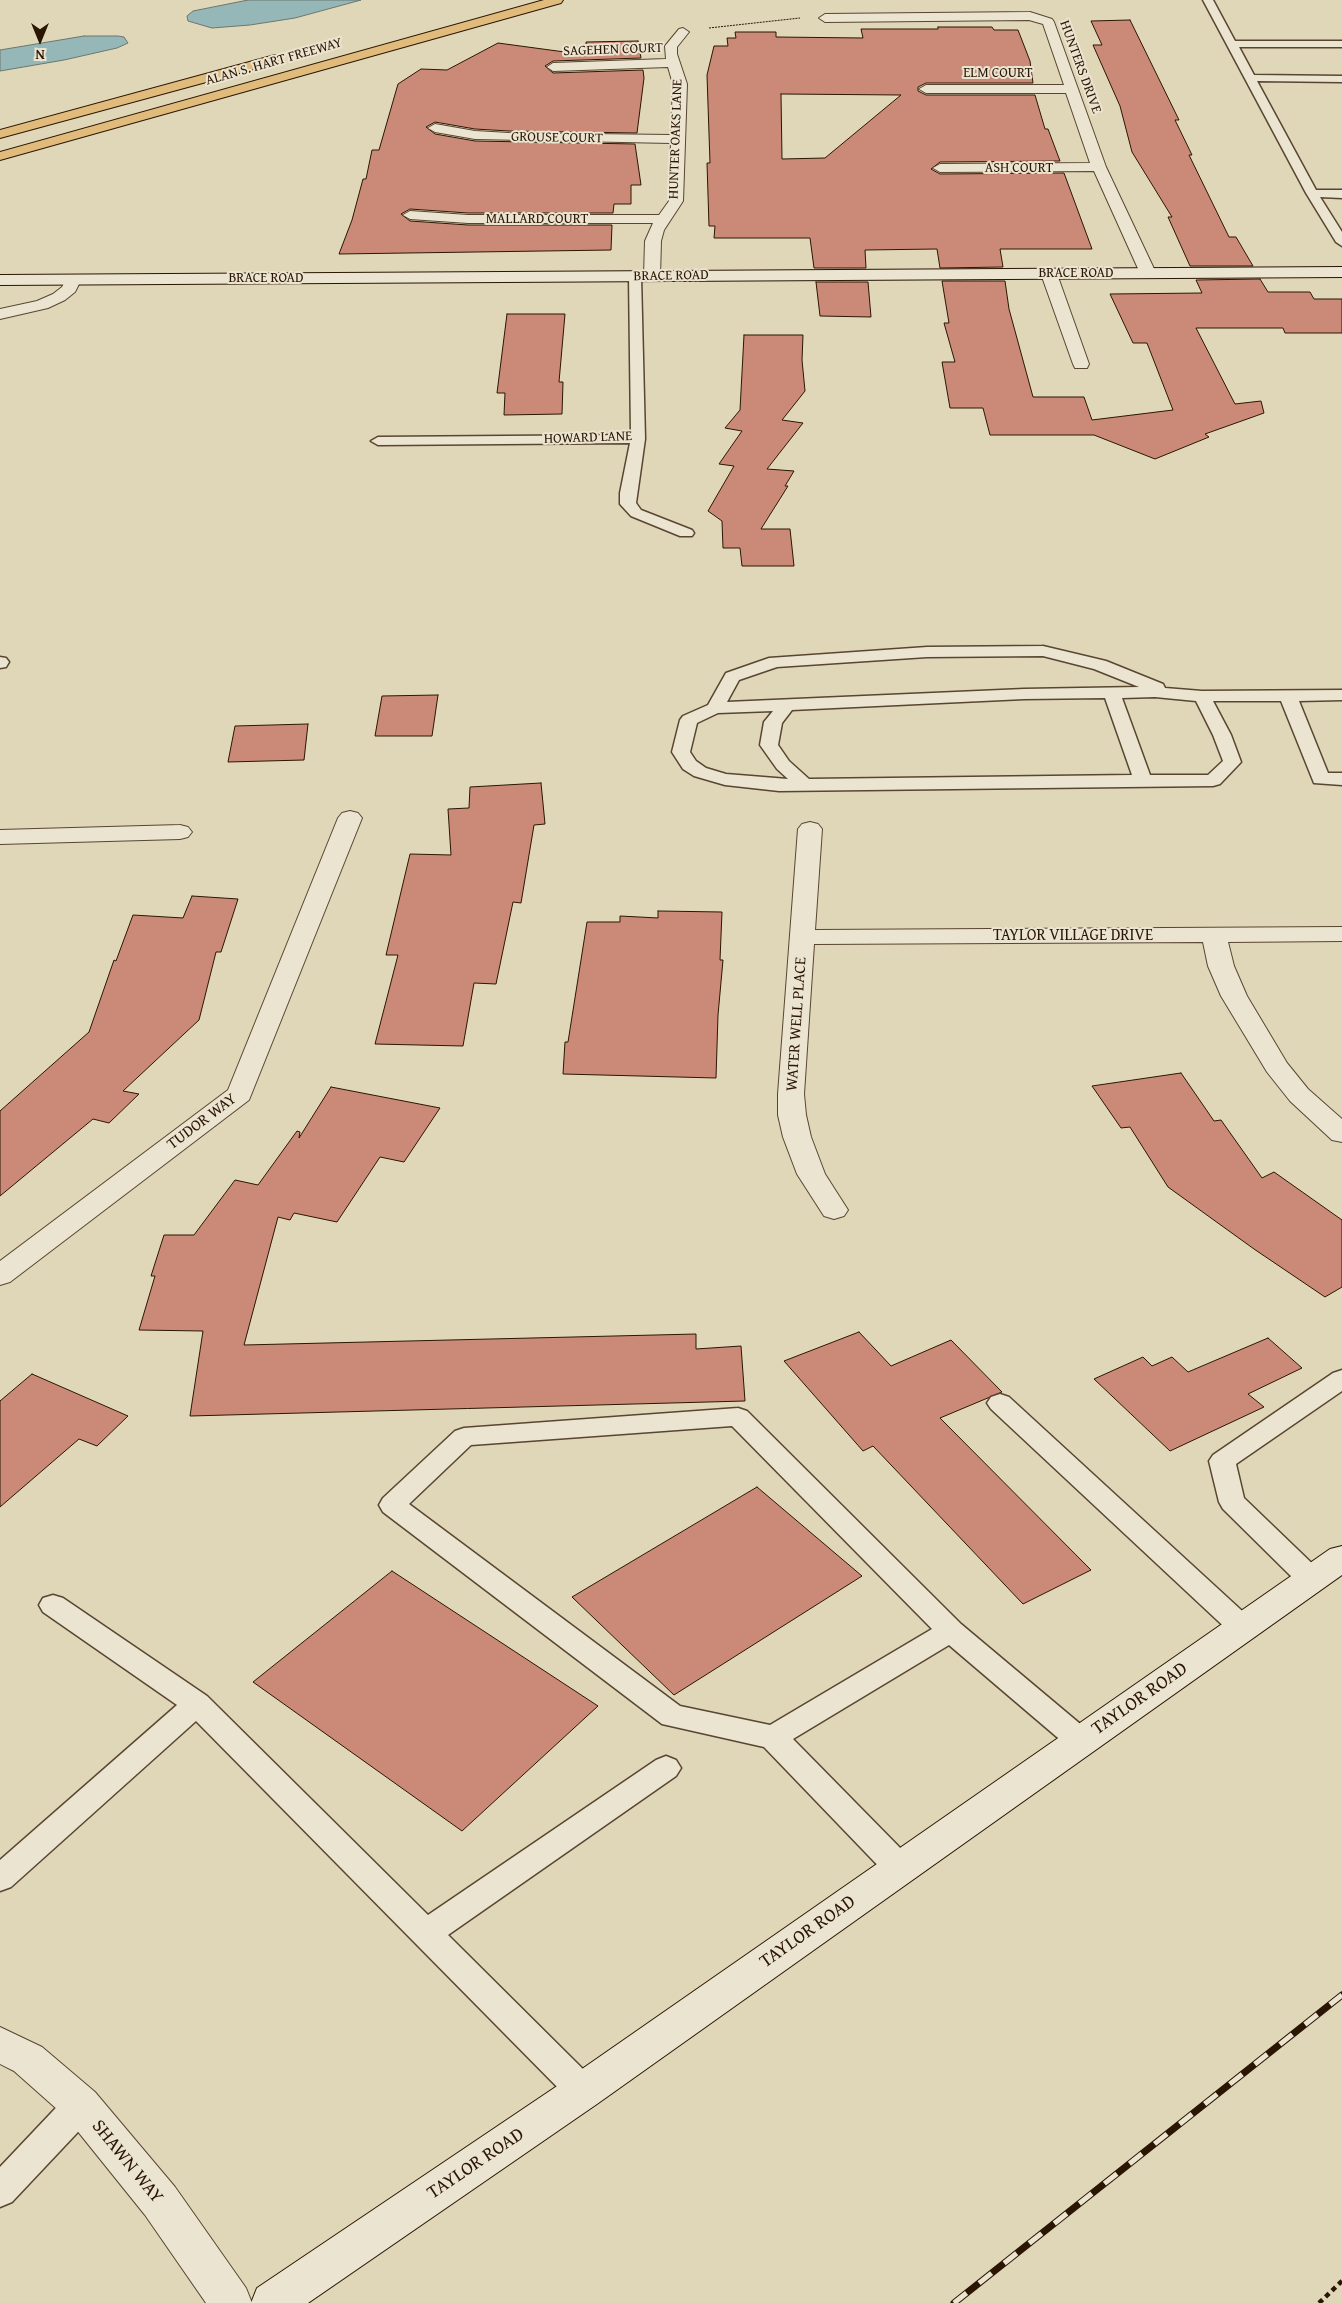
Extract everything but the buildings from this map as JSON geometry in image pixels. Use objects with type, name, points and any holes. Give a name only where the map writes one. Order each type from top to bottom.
[{"type":"highway","name":"ALAN S. HART FREEWAY","points":[[0,156],[557,0]]},
{"type":"highway","name":"ALAN S. HART FREEWAY","points":[[0,134],[290,55]]},
{"type":"street","name":"HUNTERS DRIVE","points":[[826,18],[1008,16],[1042,18],[1048,22],[1099,167],[1148,273]]},
{"type":"street","name":"HUNTER OAKS LANE","points":[[652,276],[653,241],[656,230],[676,201],[680,84],[671,54],[671,46],[683,32]]},
{"type":"street","name":"SAGEHEN COURT","points":[[553,67],[674,63]]},
{"type":"street","name":"ELM COURT","points":[[926,89],[1071,89]]},
{"type":"street","name":"GROUSE COURT","points":[[435,128],[468,134],[509,137],[679,139]]},
{"type":"street","name":"ASH COURT","points":[[940,168],[1099,167]]},
{"type":"street","name":"MALLARD COURT","points":[[410,215],[468,219],[664,219]]},
{"type":"street","name":"BRACE ROAD","points":[[0,280],[1342,272]]},
{"type":"street","points":[[1049,274],[1081,364]]},
{"type":"street","points":[[0,314],[42,305],[59,297],[69,289],[73,280]]},
{"type":"street","name":"TUDOR WAY","points":[[0,1275],[240,1094],[350,818]]},
{"type":"street","name":"WATER WELL PLACE","points":[[810,829],[791,1094],[792,1115],[797,1137],[811,1174],[834,1210]]},
{"type":"street","points":[[0,837],[180,832]]},
{"type":"street","name":"TAYLOR VILLAGE DRIVE","points":[[803,937],[1342,934]]},
{"type":"street","points":[[1214,935],[1221,966],[1234,996],[1276,1066],[1299,1095],[1342,1134]]},
{"type":"street","name":"TAYLOR ROAD","points":[[272,2303],[584,2091],[1342,1558]]},
{"type":"street","name":"SHAWN WAY","points":[[0,2044],[28,2059],[81,2105],[160,2201],[231,2303]]},
{"type":"lane","points":[[1208,0],[1312,194],[1342,242]]},
{"type":"lane","points":[[1233,44],[1342,44]]},
{"type":"lane","points":[[1251,78],[1342,79]]},
{"type":"lane","points":[[1312,194],[1342,194]]},
{"type":"lane","name":"HOWARD LANE","points":[[378,441],[638,439],[635,276]]},
{"type":"lane","points":[[638,439],[628,493],[628,504],[636,513],[686,533]]},
{"type":"lane","points":[[715,708],[732,677],[775,662],[927,652],[1044,651],[1100,665],[1169,694]]},
{"type":"lane","points":[[1112,693],[1143,781]]},
{"type":"lane","points":[[1202,696],[1222,735],[1232,762],[1213,780],[779,785],[725,779],[700,772],[688,765],[682,752],[683,739],[689,720],[715,708],[1024,694],[1342,695]]},
{"type":"lane","points":[[1288,695],[1321,779],[1342,779]]},
{"type":"lane","points":[[787,705],[773,722],[769,745],[783,765],[805,784]]},
{"type":"lane","points":[[1311,1579],[1232,1502],[1222,1461],[1342,1379]]},
{"type":"lane","points":[[1000,1403],[1242,1627]]},
{"type":"lane","points":[[900,1868],[773,1736],[672,1716],[392,1505],[464,1437],[738,1417],[951,1631],[1081,1741]]},
{"type":"lane","points":[[53,1605],[197,1704],[584,2091]]},
{"type":"lane","points":[[773,1736],[951,1631]]},
{"type":"lane","points":[[0,1878],[197,1704]]},
{"type":"lane","points":[[426,1933],[666,1768]]},
{"type":"lane","points":[[0,2191],[81,2105]]},
{"type":"path","points":[[683,32],[792,18],[826,18]]},
{"type":"path","points":[[1319,2303],[1342,2281]]},
{"type":"water","points":[[248,0],[361,0],[295,18],[250,25],[212,28],[188,21],[187,16],[193,11]]},
{"type":"water","points":[[84,36],[118,36],[124,37],[128,43],[117,48],[64,60],[0,71],[0,50]]},
{"type":"railway","points":[[954,2303],[1342,1995]]}]
